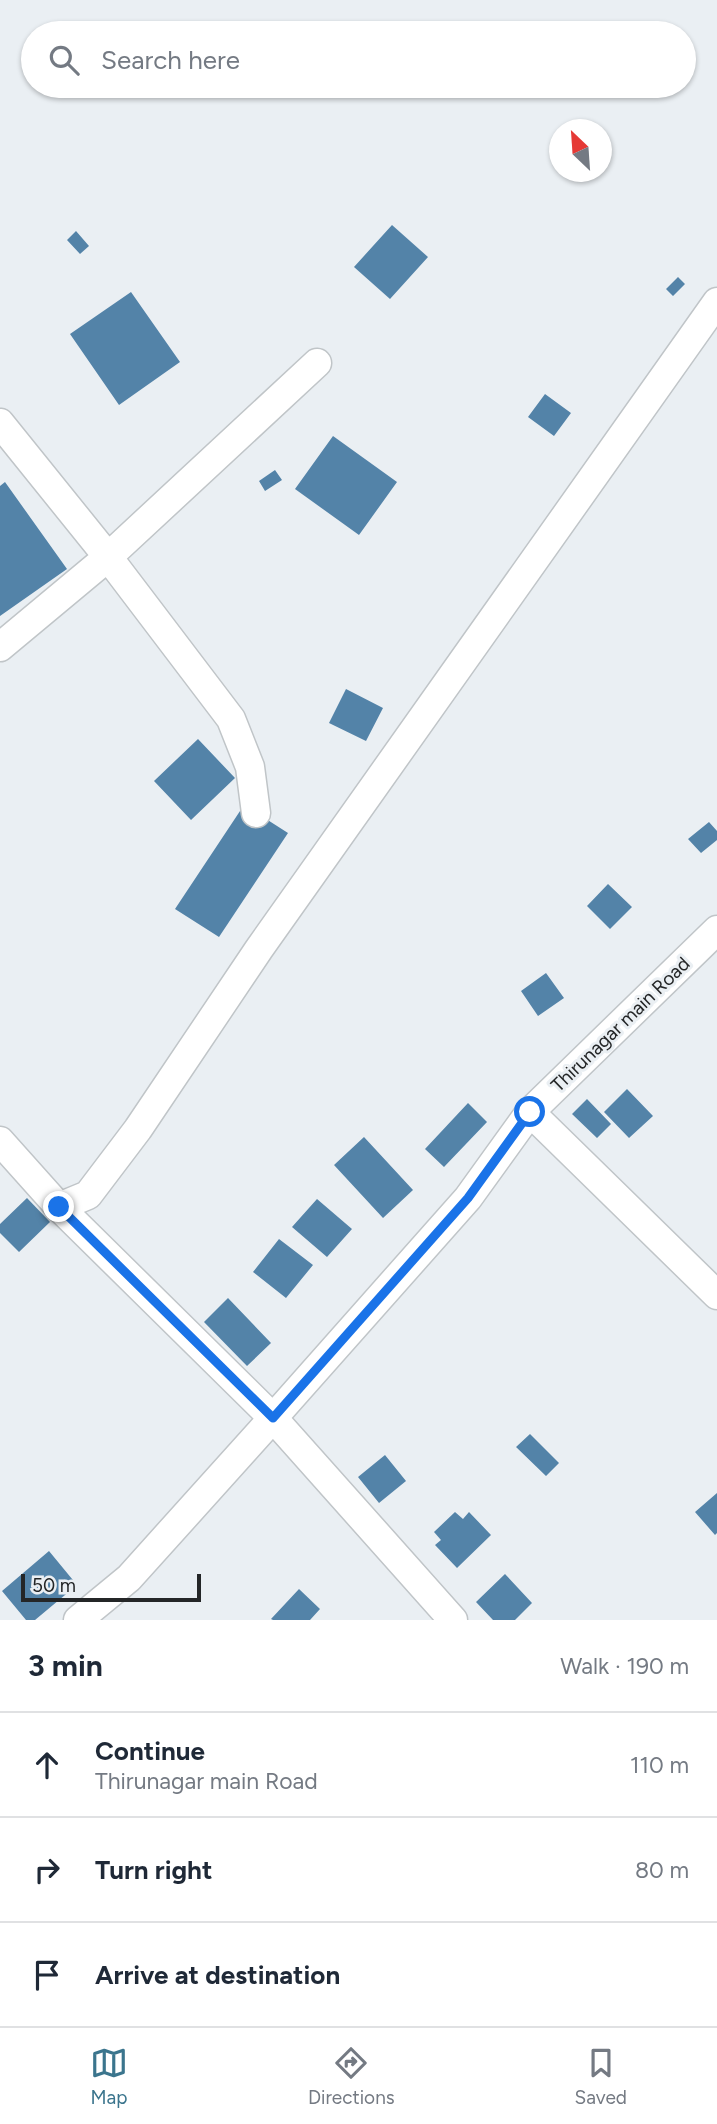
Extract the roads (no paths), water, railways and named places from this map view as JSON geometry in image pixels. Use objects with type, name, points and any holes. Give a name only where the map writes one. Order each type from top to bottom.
[{"type":"street","points":[[59,1207],[88,1195],[138,1129],[259,949],[717,302]]},
{"type":"street","points":[[0,647],[108,557],[317,363]]},
{"type":"street","points":[[0,423],[108,557],[232,719],[250,766],[256,813]]},
{"type":"street","name":"Thirunagar main Road","points":[[78,1620],[130,1578],[273,1418],[468,1198],[530,1112],[717,930]]},
{"type":"street","points":[[530,1112],[717,1295]]},
{"type":"street","points":[[0,1141],[59,1207],[273,1418],[453,1620]]}]
